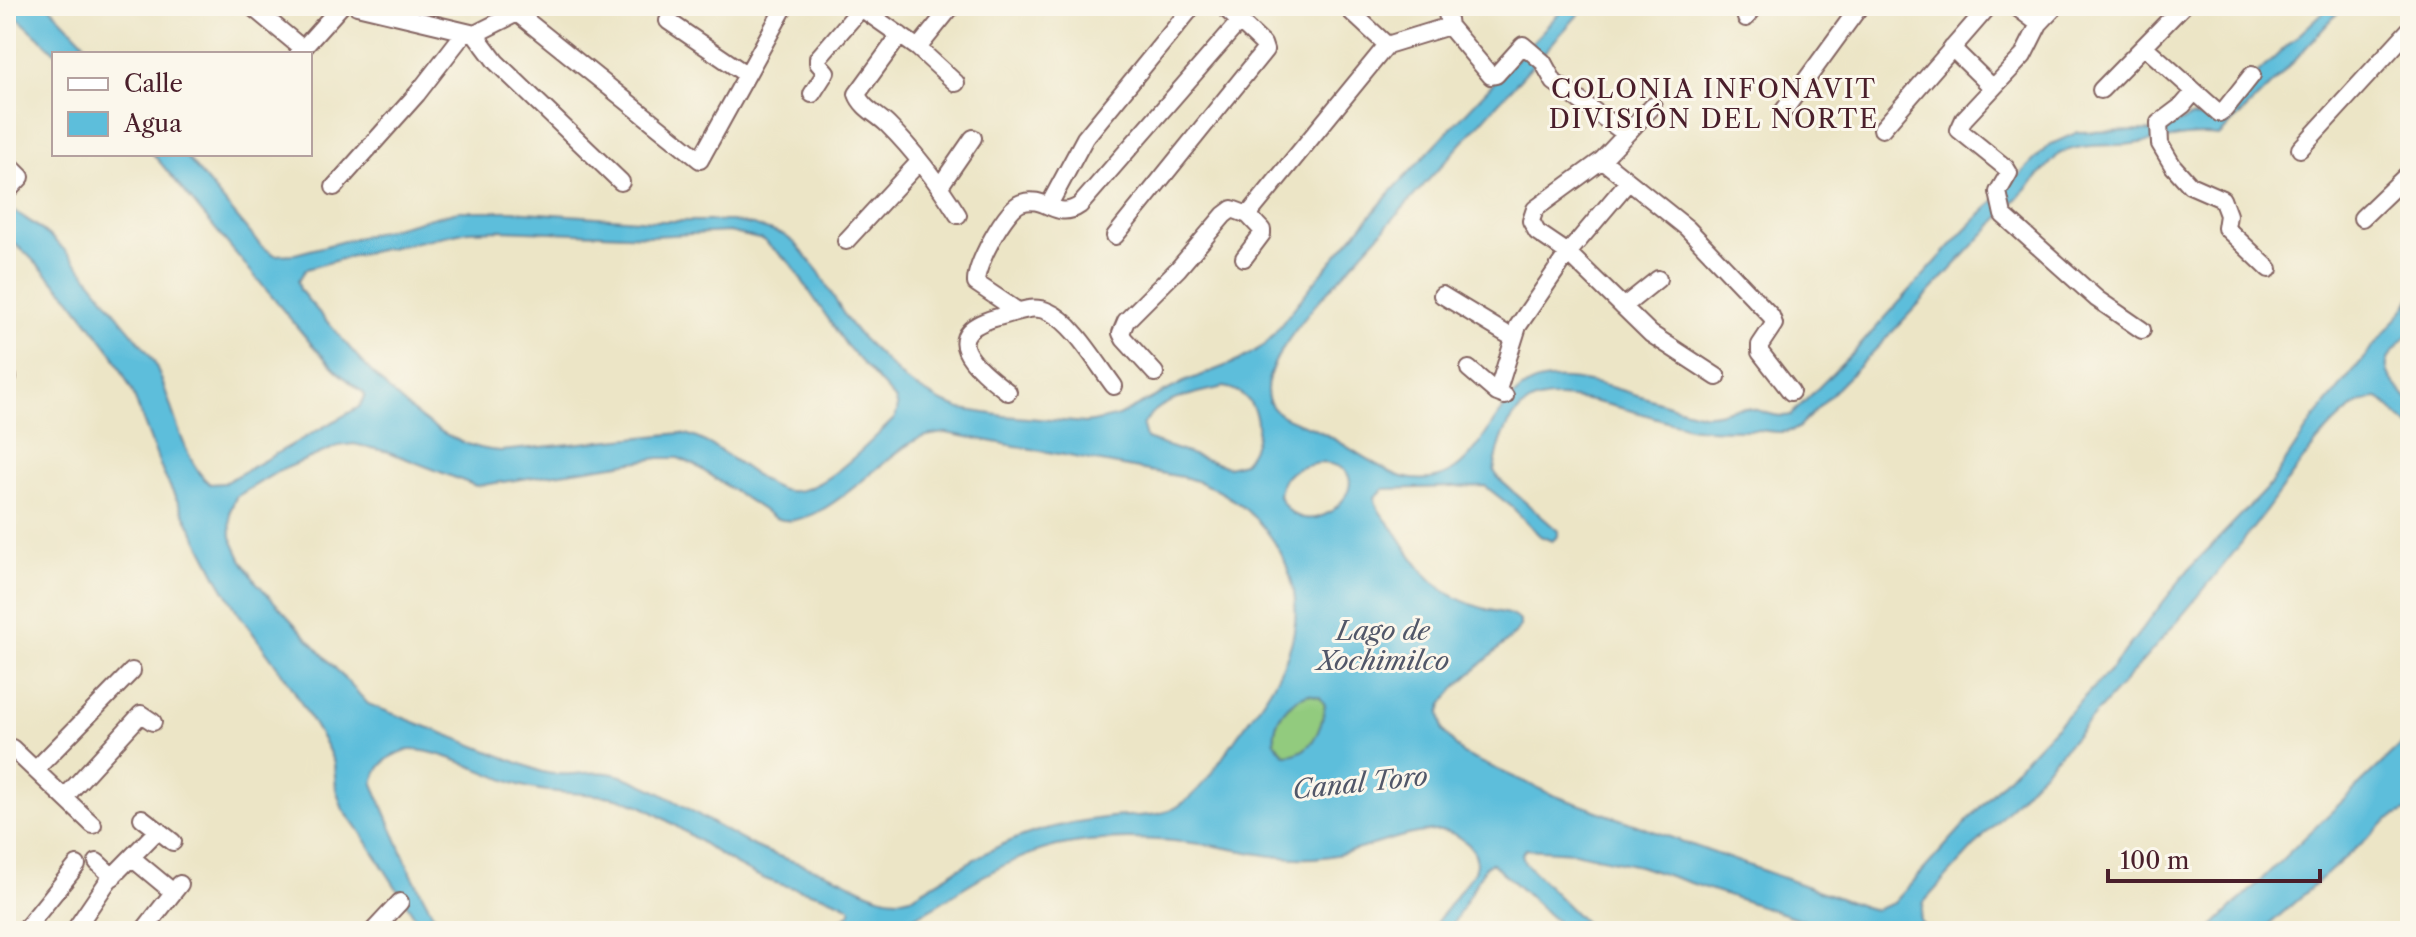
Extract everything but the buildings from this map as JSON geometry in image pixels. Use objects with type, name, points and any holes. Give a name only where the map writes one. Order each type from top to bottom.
[{"type":"street","points":[[251,6],[301,51],[341,6]]},
{"type":"street","points":[[357,6],[470,33],[621,182]]},
{"type":"street","points":[[334,187],[470,33],[520,10],[700,160],[785,6]]},
{"type":"street","points":[[918,48],[952,6]]},
{"type":"street","points":[[1049,205],[1085,138],[1193,6]]},
{"type":"street","points":[[1345,6],[1387,45]]},
{"type":"street","points":[[1446,6],[1449,26],[1491,76],[1496,75],[1523,45],[1543,62],[1554,82],[1626,134]]},
{"type":"street","points":[[1782,113],[1860,6]]},
{"type":"street","points":[[1882,129],[1984,11],[1964,6]]},
{"type":"street","points":[[2015,6],[2039,24]]},
{"type":"street","points":[[2056,6],[2039,24],[2023,56],[1964,119],[1959,130],[2009,173],[1998,192],[2003,215],[2097,299],[2142,330]]},
{"type":"street","points":[[2101,90],[2183,6]]},
{"type":"street","points":[[812,94],[826,72],[818,63],[818,58],[861,7],[918,48],[956,83]]},
{"type":"street","points":[[1016,310],[976,283],[975,273],[1013,209],[1020,203],[1049,205],[1063,212],[1080,205],[1232,12],[1263,44],[1265,50],[1115,236]]},
{"type":"street","points":[[668,21],[747,75]]},
{"type":"street","points":[[1248,215],[1387,45],[1449,26]]},
{"type":"street","points":[[2300,149],[2410,29]]},
{"type":"street","points":[[900,35],[857,94],[860,102],[888,125],[920,161],[958,215]]},
{"type":"street","points":[[2145,47],[2219,113],[2252,75]]},
{"type":"street","points":[[1952,48],[1993,88]]},
{"type":"street","points":[[2194,92],[2183,105],[2159,123],[2160,144],[2173,166],[2190,185],[2222,199],[2228,215],[2226,228],[2269,269]]},
{"type":"street","points":[[1653,106],[1602,160],[1535,209],[1531,221],[1537,232],[1568,253],[1651,334],[1717,377]]},
{"type":"street","points":[[940,186],[973,138]]},
{"type":"street","points":[[1602,160],[1687,228],[1771,316],[1774,324],[1760,345],[1760,352],[1791,392]]},
{"type":"street","points":[[846,241],[920,161]]},
{"type":"street","points":[[6,162],[21,177],[6,193]]},
{"type":"street","points":[[2362,218],[2410,172]]},
{"type":"street","points":[[1469,369],[1501,395],[1513,338],[1568,253],[1628,182]]},
{"type":"street","points":[[1155,373],[1124,339],[1121,333],[1126,321],[1232,209],[1248,215],[1262,230],[1244,258]]},
{"type":"street","points":[[1623,307],[1658,279]]},
{"type":"street","points":[[1442,295],[1513,338]]},
{"type":"street","points":[[1008,392],[975,367],[964,345],[965,337],[982,323],[1016,310],[1035,308],[1051,312],[1063,321],[1114,386]]},
{"type":"street","points":[[36,769],[132,671]]},
{"type":"street","points":[[65,797],[141,714],[153,722]]},
{"type":"street","points":[[6,749],[12,748],[93,825]]},
{"type":"street","points":[[142,818],[173,842]]},
{"type":"street","points":[[74,931],[113,877],[158,830]]},
{"type":"street","points":[[132,858],[177,888],[143,931]]},
{"type":"street","points":[[97,862],[113,877]]},
{"type":"street","points":[[24,931],[77,865]]},
{"type":"street","points":[[373,931],[400,902]]},
{"type":"green space","points":[[1309,694],[1320,697],[1325,705],[1318,731],[1309,746],[1285,755],[1275,743],[1276,726],[1288,706]]},
{"type":"water","points":[[6,6],[49,6],[93,52],[55,52],[20,20],[6,12]]},
{"type":"water","name":"Lago de Xochimilco","points":[[1566,6],[1586,6],[1316,304],[1278,356],[1267,386],[1268,400],[1281,415],[1331,437],[1391,472],[1402,477],[1429,479],[1451,472],[1468,458],[1509,401],[1524,387],[1543,380],[1562,379],[1602,385],[1703,414],[1741,408],[1780,416],[1791,415],[2049,145],[2078,132],[2157,131],[2191,117],[2215,120],[2259,72],[2330,6],[2344,6],[2219,136],[2197,135],[2132,144],[2086,146],[2059,154],[1798,428],[1778,432],[1698,428],[1584,400],[1562,397],[1529,403],[1509,424],[1494,471],[1500,480],[1558,531],[1558,536],[1552,541],[1540,536],[1512,507],[1485,486],[1384,489],[1375,497],[1380,512],[1433,582],[1469,604],[1509,614],[1520,621],[1514,635],[1458,685],[1442,704],[1443,731],[1463,754],[1553,795],[1875,910],[1894,903],[1999,786],[2111,669],[2189,569],[2270,485],[2315,417],[2410,299],[2410,333],[2392,353],[2387,367],[2393,382],[2410,402],[2410,427],[2379,398],[2363,402],[2346,412],[2329,429],[2177,622],[1924,902],[1920,920],[1928,931],[1836,931],[1639,866],[1574,852],[1526,849],[1522,854],[1525,863],[1593,931],[1567,931],[1492,863],[1485,867],[1449,931],[1430,931],[1474,872],[1476,857],[1459,837],[1442,831],[1428,831],[1338,855],[1309,858],[1280,857],[1152,839],[1076,843],[1044,849],[1008,863],[928,910],[898,923],[861,930],[766,931],[822,926],[843,918],[851,912],[851,908],[748,871],[639,805],[611,797],[526,787],[436,754],[410,750],[386,761],[377,771],[373,784],[412,875],[442,931],[424,931],[358,828],[343,810],[336,789],[334,763],[327,747],[290,684],[219,581],[163,473],[132,391],[113,354],[70,298],[6,237],[6,207],[42,230],[70,255],[142,345],[160,376],[184,445],[200,474],[210,484],[224,483],[359,407],[365,397],[313,346],[155,156],[186,156],[261,246],[275,255],[295,254],[458,211],[512,211],[653,221],[731,221],[753,225],[784,235],[796,244],[819,272],[847,320],[906,381],[961,409],[1004,416],[1086,423],[1118,416],[1184,382],[1238,361],[1265,345],[1389,194]],"holes":[[[468,231],[652,236],[729,232],[763,240],[790,263],[846,345],[895,399],[897,411],[894,419],[843,467],[812,487],[797,491],[772,486],[712,446],[681,433],[501,451],[472,446],[445,434],[394,395],[300,290],[298,281],[306,269]],[[1223,387],[1246,397],[1256,418],[1255,441],[1243,463],[1228,467],[1146,439],[1143,426],[1157,409],[1178,399]],[[946,433],[1187,478],[1213,488],[1257,520],[1274,541],[1286,564],[1294,590],[1295,616],[1291,644],[1275,682],[1210,776],[1186,801],[1162,813],[1112,817],[1044,829],[1003,844],[911,897],[901,899],[873,894],[756,847],[656,791],[621,776],[542,772],[368,704],[256,582],[231,537],[230,511],[236,497],[277,472],[338,446],[354,444],[389,452],[476,486],[659,458],[678,458],[693,464],[775,518],[792,520],[810,516],[829,506],[919,438]],[[1321,463],[1341,468],[1349,479],[1348,492],[1339,505],[1325,515],[1308,518],[1292,513],[1279,496],[1283,481],[1298,468]],[[1309,694],[1320,697],[1325,705],[1324,714],[1309,746],[1285,755],[1275,743],[1276,726],[1288,706]]]},
{"type":"water","points":[[2410,736],[2410,809],[2389,819],[2262,931],[2208,931]]},
{"type":"district","name":"COLONIA INFONAVIT DIVISIÓN DEL NORTE","points":[[1714,104]]},
{"type":"water label","name":"Canal Toro","points":[[1360,783]]}]
